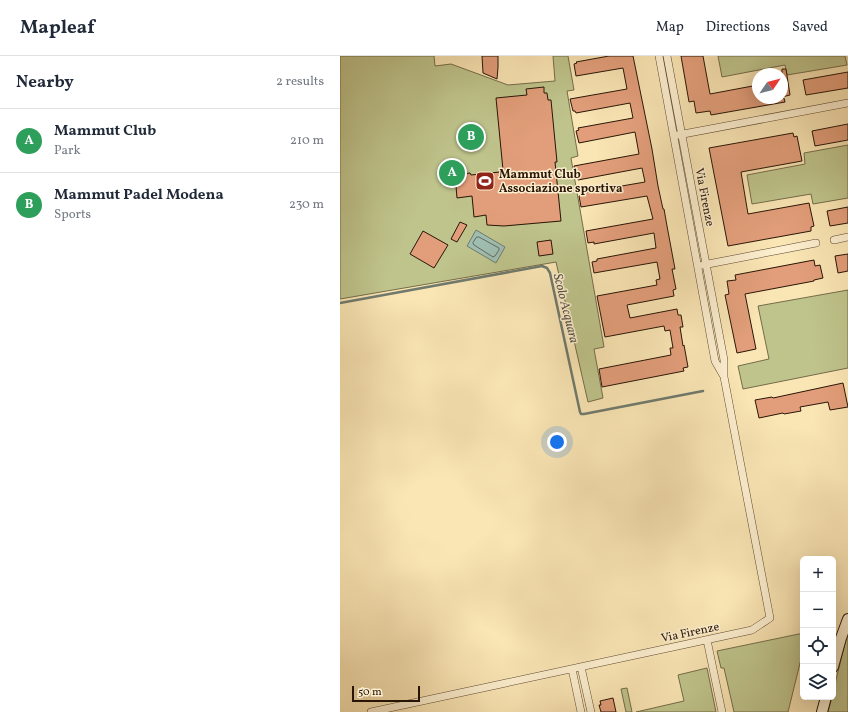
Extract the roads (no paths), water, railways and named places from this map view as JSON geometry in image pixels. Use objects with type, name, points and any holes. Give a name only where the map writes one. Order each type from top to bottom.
[{"type":"street","name":"Via Firenze","points":[[659,56],[715,361],[724,377]]},
{"type":"street","name":"Via Firenze","points":[[371,712],[752,630],[770,618],[724,377],[724,360],[667,56]]},
{"type":"street","points":[[674,136],[848,104]]},
{"type":"street","points":[[834,240],[848,238]]},
{"type":"street","points":[[698,266],[816,243]]},
{"type":"street","points":[[834,664],[840,638],[848,619]]},
{"type":"street","points":[[707,640],[722,712]]},
{"type":"street","points":[[581,667],[591,712]]},
{"type":"street","points":[[572,669],[581,712]]},
{"type":"street","points":[[822,712],[825,700]]},
{"type":"water","points":[[476,230],[505,247],[496,263],[467,246]]},
{"type":"waterway","name":"Scolo Acquara","points":[[340,303],[542,266],[547,268],[550,273],[581,414],[703,391]]},
{"type":"place","name":"Mammut Padel Modena","points":[[471,137]]},
{"type":"place","name":"Mammut Club","points":[[452,173]]},
{"type":"place","name":"Mammut Club Associazione sportiva","points":[[485,181]]}]
